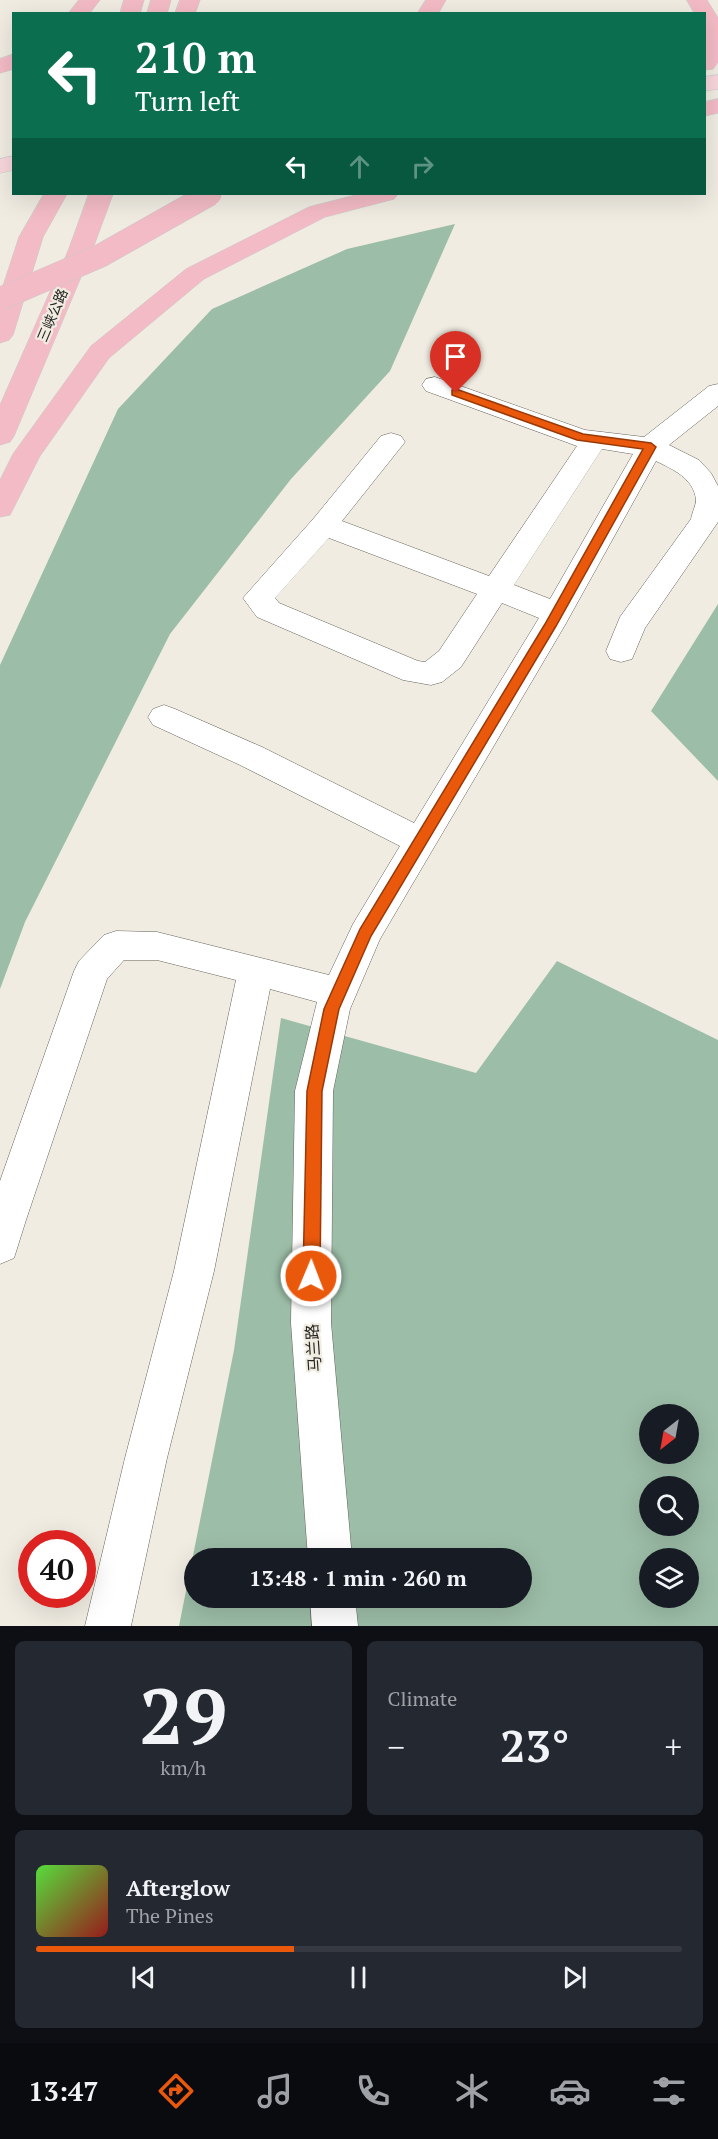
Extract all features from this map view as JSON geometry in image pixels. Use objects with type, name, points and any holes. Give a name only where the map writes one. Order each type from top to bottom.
[{"type":"highway","points":[[80,12],[90,0]]},
{"type":"highway","points":[[706,15],[713,27],[714,53],[706,63]]},
{"type":"highway","points":[[0,335],[31,237],[54,195]]},
{"type":"highway","name":"三峡公路","points":[[0,436],[80,251],[100,195]]},
{"type":"highway","points":[[0,299],[100,256],[208,195]]},
{"type":"highway","points":[[0,508],[27,454],[100,352],[169,295],[195,274],[316,212],[382,195]]},
{"type":"street","points":[[435,385],[581,438],[651,447],[689,466],[701,479],[710,500],[705,520],[631,625],[621,651]]},
{"type":"street","name":"马兰路","points":[[329,1548],[311,1323],[311,1288],[314,1091],[332,1009],[365,934],[557,613],[651,447],[718,392]]},
{"type":"street","points":[[390,442],[324,525],[258,598],[268,610],[414,672],[431,674],[450,659],[595,439]]},
{"type":"street","points":[[324,525],[557,613]]},
{"type":"street","points":[[164,717],[252,756],[421,841]]},
{"type":"street","points":[[0,1245],[6,1220],[92,971],[116,945],[158,946],[338,993]]},
{"type":"street","points":[[108,1626],[146,1458],[194,1271],[256,970]]},
{"type":"street","points":[[334,1608],[335,1626]]},
{"type":"green space","points":[[455,224],[390,371],[291,479],[170,634],[25,922],[0,989],[0,665],[118,409],[212,309],[347,249]]},
{"type":"green space","points":[[718,604],[718,781],[651,711]]},
{"type":"green space","points":[[557,961],[718,1040],[718,1626],[179,1626],[184,1601],[184,1608],[532,1608],[532,1548],[195,1548],[234,1350],[281,1018],[476,1073]]},
{"type":"route","points":[[311,1276],[314,1091],[332,1009],[365,934],[550,626],[651,447],[581,438],[456,393]]}]
